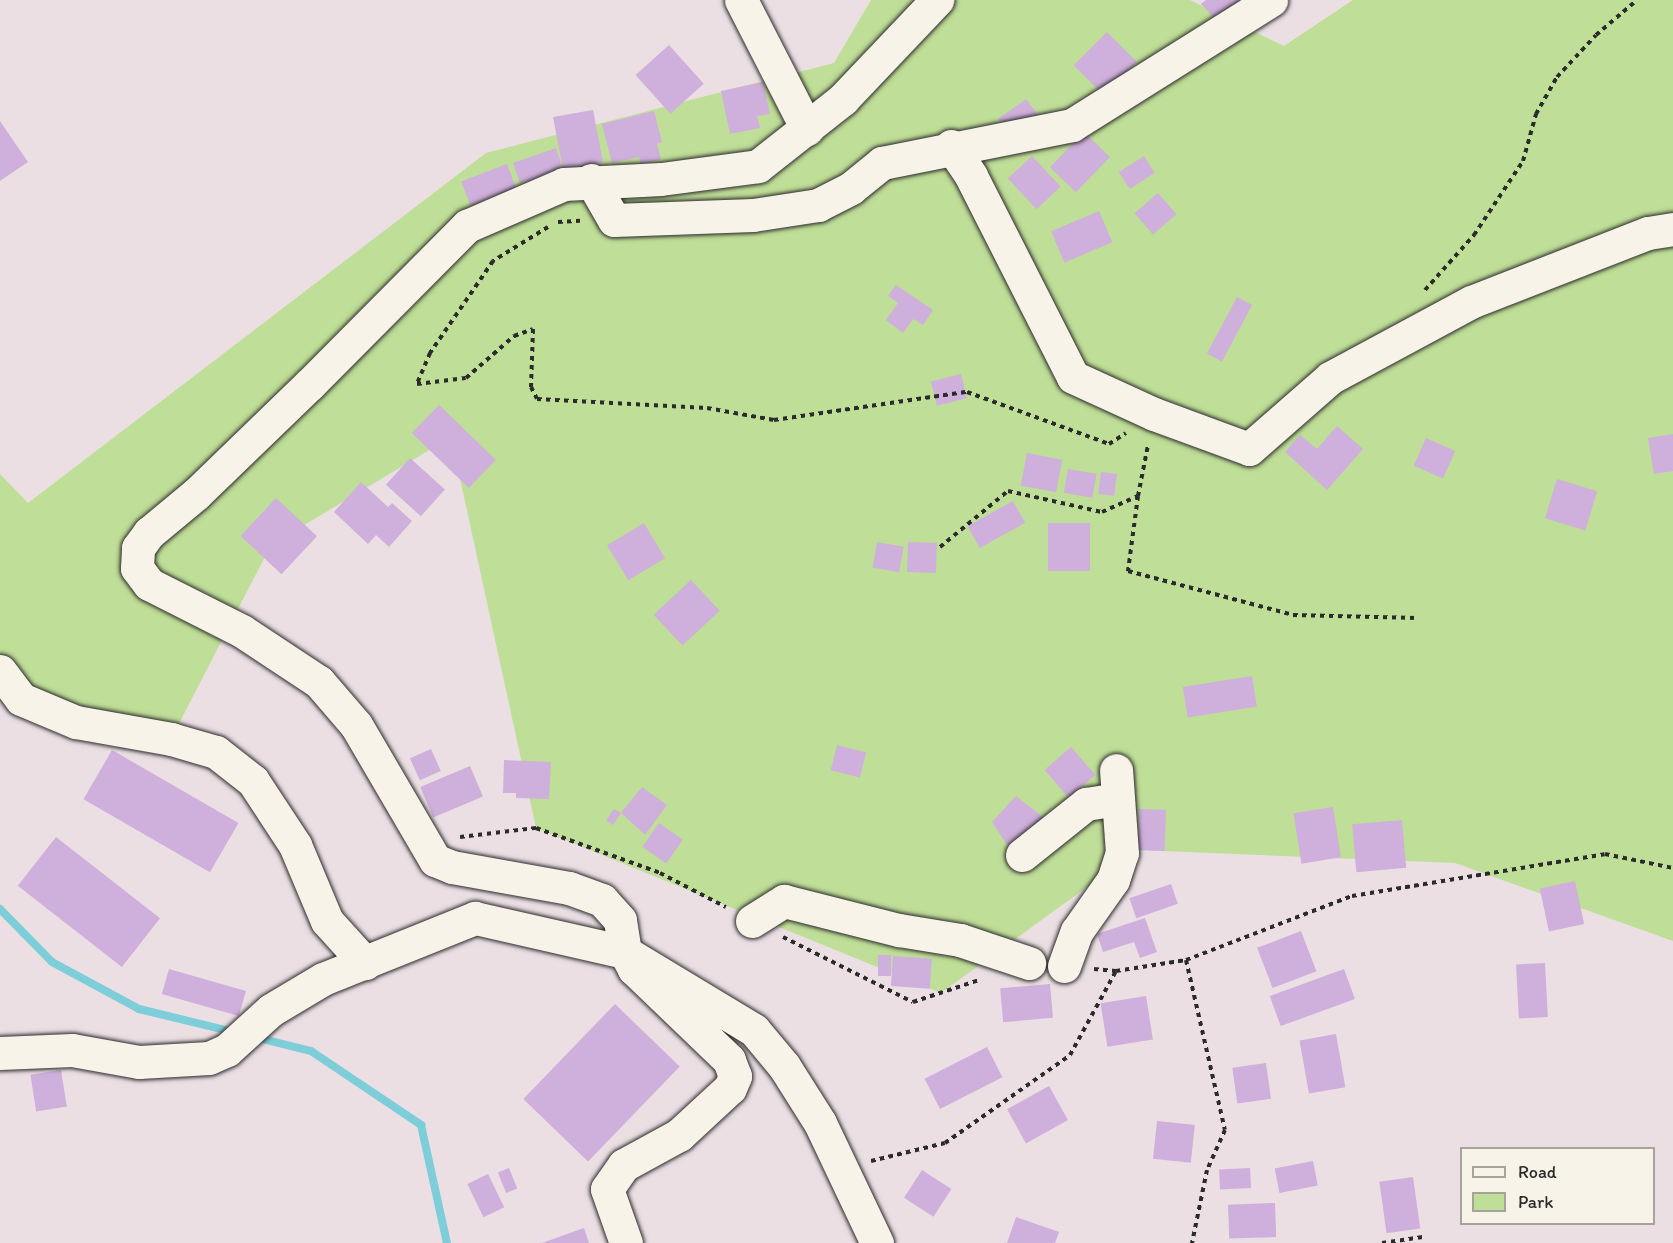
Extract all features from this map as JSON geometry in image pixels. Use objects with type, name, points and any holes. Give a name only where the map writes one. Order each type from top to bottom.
[{"type":"street","points":[[741,0],[807,129]]},
{"type":"street","points":[[626,1243],[607,1189],[624,1165],[679,1134],[730,1088],[735,1076],[729,1060],[634,969],[625,952],[620,920],[602,900],[569,888],[452,867],[435,860],[356,724],[319,682],[242,631],[149,584],[137,568],[136,558],[149,533],[196,494],[310,384],[467,226],[544,191],[591,180],[661,179],[758,166],[843,99],[937,0]]},
{"type":"street","points":[[591,180],[614,220],[753,215],[818,205],[851,188],[882,163],[951,146],[1002,141],[1072,125],[1271,0]]},
{"type":"street","points":[[951,146],[971,176],[1073,377],[1154,414],[1249,449],[1330,378],[1471,302],[1648,233],[1673,229]]},
{"type":"street","points":[[0,671],[21,699],[76,722],[171,739],[216,752],[253,782],[295,845],[327,921],[365,963]]},
{"type":"street","points":[[1022,855],[1086,804],[1117,784],[1122,853],[1113,880],[1077,931],[1064,966]]},
{"type":"street","points":[[752,921],[784,901],[899,930],[960,940],[1029,963]]},
{"type":"street","points":[[0,1053],[72,1050],[139,1062],[209,1058],[226,1050],[271,1010],[323,979],[476,918],[625,952],[754,1030],[784,1066],[820,1123],[877,1243]]},
{"type":"path","points":[[1420,294],[1474,235],[1523,161],[1536,114],[1557,77],[1596,35],[1637,0]]},
{"type":"path","points":[[614,220],[556,222],[494,261],[430,353],[417,384],[466,378],[514,336],[532,329],[531,387],[537,399],[707,408],[774,420],[967,392],[1109,444],[1154,414]]},
{"type":"path","points":[[1154,414],[1138,496],[1128,571],[1293,615],[1417,618]]},
{"type":"path","points":[[940,547],[1008,491],[1102,512],[1138,496]]},
{"type":"path","points":[[435,860],[463,835],[536,828],[660,873],[913,1002],[985,978]]},
{"type":"path","points":[[1064,966],[1116,970],[1186,960],[1352,896],[1605,854],[1673,868]]},
{"type":"path","points":[[1186,960],[1225,1130],[1206,1170],[1192,1243]]},
{"type":"path","points":[[863,1152],[870,1162],[945,1143],[1070,1055],[1116,970]]},
{"type":"path","points":[[1382,1243],[1423,1237]]},
{"type":"green space","points":[[871,0],[1190,0],[1284,46],[1353,0],[1673,0],[1673,941],[1455,863],[1138,850],[941,993],[536,828],[451,437],[271,545],[171,739],[21,699],[0,674],[0,474],[28,503],[486,153],[834,63]]},
{"type":"building","points":[[1206,0],[1254,0],[1224,28],[1201,4]]},
{"type":"building","points":[[1107,32],[1137,62],[1103,95],[1074,65]]},
{"type":"building","points":[[669,45],[704,84],[670,114],[636,75]]},
{"type":"building","points":[[763,82],[770,114],[757,116],[760,128],[730,134],[721,91]]},
{"type":"building","points":[[1026,99],[1045,124],[1015,135],[998,119]]},
{"type":"building","points":[[593,110],[603,162],[520,183],[513,163],[556,148],[563,169],[553,117]]},
{"type":"building","points":[[654,111],[662,142],[657,144],[661,159],[641,165],[639,157],[612,163],[602,124]]},
{"type":"building","points":[[0,121],[28,162],[0,181]]},
{"type":"building","points":[[1084,132],[1110,157],[1076,192],[1050,167]]},
{"type":"building","points":[[1032,156],[1061,187],[1037,209],[1008,179]]},
{"type":"building","points":[[1144,156],[1155,173],[1130,189],[1119,172]]},
{"type":"building","points":[[507,164],[516,188],[471,206],[461,182]]},
{"type":"building","points":[[1158,193],[1176,214],[1153,234],[1135,213]]},
{"type":"building","points":[[1099,211],[1112,242],[1064,263],[1051,231]]},
{"type":"building","points":[[896,285],[933,310],[923,325],[913,319],[903,333],[886,320],[898,303],[888,296]]},
{"type":"building","points":[[1237,297],[1252,305],[1222,361],[1207,354]]},
{"type":"building","points":[[961,374],[967,398],[937,406],[931,381]]},
{"type":"building","points":[[439,405],[496,460],[469,488],[412,433]]},
{"type":"building","points":[[1337,426],[1363,449],[1327,490],[1285,452],[1300,435],[1317,449]]},
{"type":"building","points":[[1673,434],[1673,471],[1654,474],[1648,438]]},
{"type":"building","points":[[1426,438],[1455,451],[1443,478],[1414,465]]},
{"type":"building","points":[[1027,453],[1062,460],[1056,492],[1021,485]]},
{"type":"building","points":[[410,458],[445,489],[421,516],[386,485]]},
{"type":"building","points":[[1068,469],[1097,474],[1092,498],[1064,493]]},
{"type":"building","points":[[1101,472],[1117,474],[1114,496],[1098,494]]},
{"type":"building","points":[[1557,479],[1597,491],[1585,530],[1545,518]]},
{"type":"building","points":[[361,482],[388,507],[392,503],[412,521],[389,547],[376,535],[368,544],[334,512]]},
{"type":"building","points":[[276,498],[317,536],[281,574],[241,536]]},
{"type":"building","points":[[1013,501],[1025,523],[980,548],[968,526]]},
{"type":"building","points":[[644,523],[665,558],[628,580],[607,545]]},
{"type":"building","points":[[1048,523],[1090,523],[1090,571],[1048,571]]},
{"type":"building","points":[[877,542],[904,547],[899,572],[872,568]]},
{"type":"building","points":[[908,542],[937,543],[936,573],[907,572]]},
{"type":"building","points":[[691,580],[720,611],[682,645],[654,615]]},
{"type":"building","points":[[1252,676],[1257,707],[1188,718],[1183,687]]},
{"type":"building","points":[[837,745],[866,752],[860,777],[831,770]]},
{"type":"building","points":[[1071,747],[1095,775],[1069,798],[1045,770]]},
{"type":"building","points":[[431,749],[441,771],[420,780],[410,758]]},
{"type":"building","points":[[112,750],[238,823],[210,872],[84,799]]},
{"type":"building","points":[[504,760],[551,762],[549,799],[516,798],[516,793],[503,793]]},
{"type":"building","points":[[470,766],[483,796],[433,817],[420,787]]},
{"type":"building","points":[[642,787],[667,805],[645,835],[621,813]]},
{"type":"building","points":[[1016,796],[1044,818],[1014,855],[992,822]]},
{"type":"building","points":[[1333,807],[1341,857],[1301,864],[1293,813]]},
{"type":"building","points":[[614,809],[621,813],[613,825],[606,820]]},
{"type":"building","points":[[1139,809],[1166,810],[1165,851],[1138,850]]},
{"type":"building","points":[[1402,820],[1406,868],[1356,872],[1352,824]]},
{"type":"building","points":[[659,823],[683,840],[666,863],[642,847]]},
{"type":"building","points":[[56,837],[160,918],[122,967],[18,886]]},
{"type":"building","points":[[1575,881],[1584,924],[1549,932],[1540,888]]},
{"type":"building","points":[[1171,884],[1178,904],[1136,918],[1129,898]]},
{"type":"building","points":[[1145,918],[1157,952],[1140,958],[1134,942],[1103,952],[1097,934]]},
{"type":"building","points":[[1301,931],[1316,971],[1273,988],[1257,948]]},
{"type":"building","points":[[878,955],[891,955],[891,976],[878,976]]},
{"type":"building","points":[[893,956],[932,959],[930,989],[891,986]]},
{"type":"building","points":[[1545,963],[1548,1017],[1519,1018],[1516,965]]},
{"type":"building","points":[[169,969],[246,991],[239,1016],[162,994]]},
{"type":"building","points":[[1344,969],[1355,999],[1281,1026],[1270,996]]},
{"type":"building","points":[[1050,984],[1053,1018],[1003,1022],[1000,988]]},
{"type":"building","points":[[1146,996],[1153,1039],[1107,1047],[1101,1003]]},
{"type":"building","points":[[615,1004],[680,1067],[588,1161],[523,1099]]},
{"type":"building","points":[[1336,1034],[1345,1087],[1309,1094],[1300,1040]]},
{"type":"building","points":[[987,1047],[1002,1077],[940,1109],[925,1079]]},
{"type":"building","points":[[1266,1063],[1271,1099],[1237,1103],[1232,1068]]},
{"type":"building","points":[[61,1070],[67,1107],[36,1111],[30,1075]]},
{"type":"building","points":[[1049,1086],[1068,1120],[1026,1143],[1007,1109]]},
{"type":"building","points":[[1157,1121],[1195,1125],[1191,1163],[1153,1159]]},
{"type":"building","points":[[1313,1161],[1318,1186],[1279,1193],[1275,1168]]},
{"type":"building","points":[[509,1168],[517,1188],[506,1193],[498,1172]]},
{"type":"building","points":[[1250,1168],[1251,1188],[1220,1190],[1219,1170]]},
{"type":"building","points":[[922,1170],[951,1189],[933,1217],[904,1198]]},
{"type":"building","points":[[488,1174],[504,1207],[484,1217],[467,1184]]},
{"type":"building","points":[[1413,1177],[1420,1228],[1387,1233],[1379,1182]]},
{"type":"building","points":[[1275,1203],[1276,1237],[1229,1239],[1228,1205]]},
{"type":"building","points":[[1016,1217],[1059,1232],[1055,1243],[1007,1243]]},
{"type":"building","points":[[584,1228],[589,1243],[542,1243]]},
{"type":"waterway","points":[[0,909],[52,962],[139,1009],[233,1032]]},
{"type":"waterway","points":[[254,1037],[311,1051],[421,1125],[447,1243]]}]
